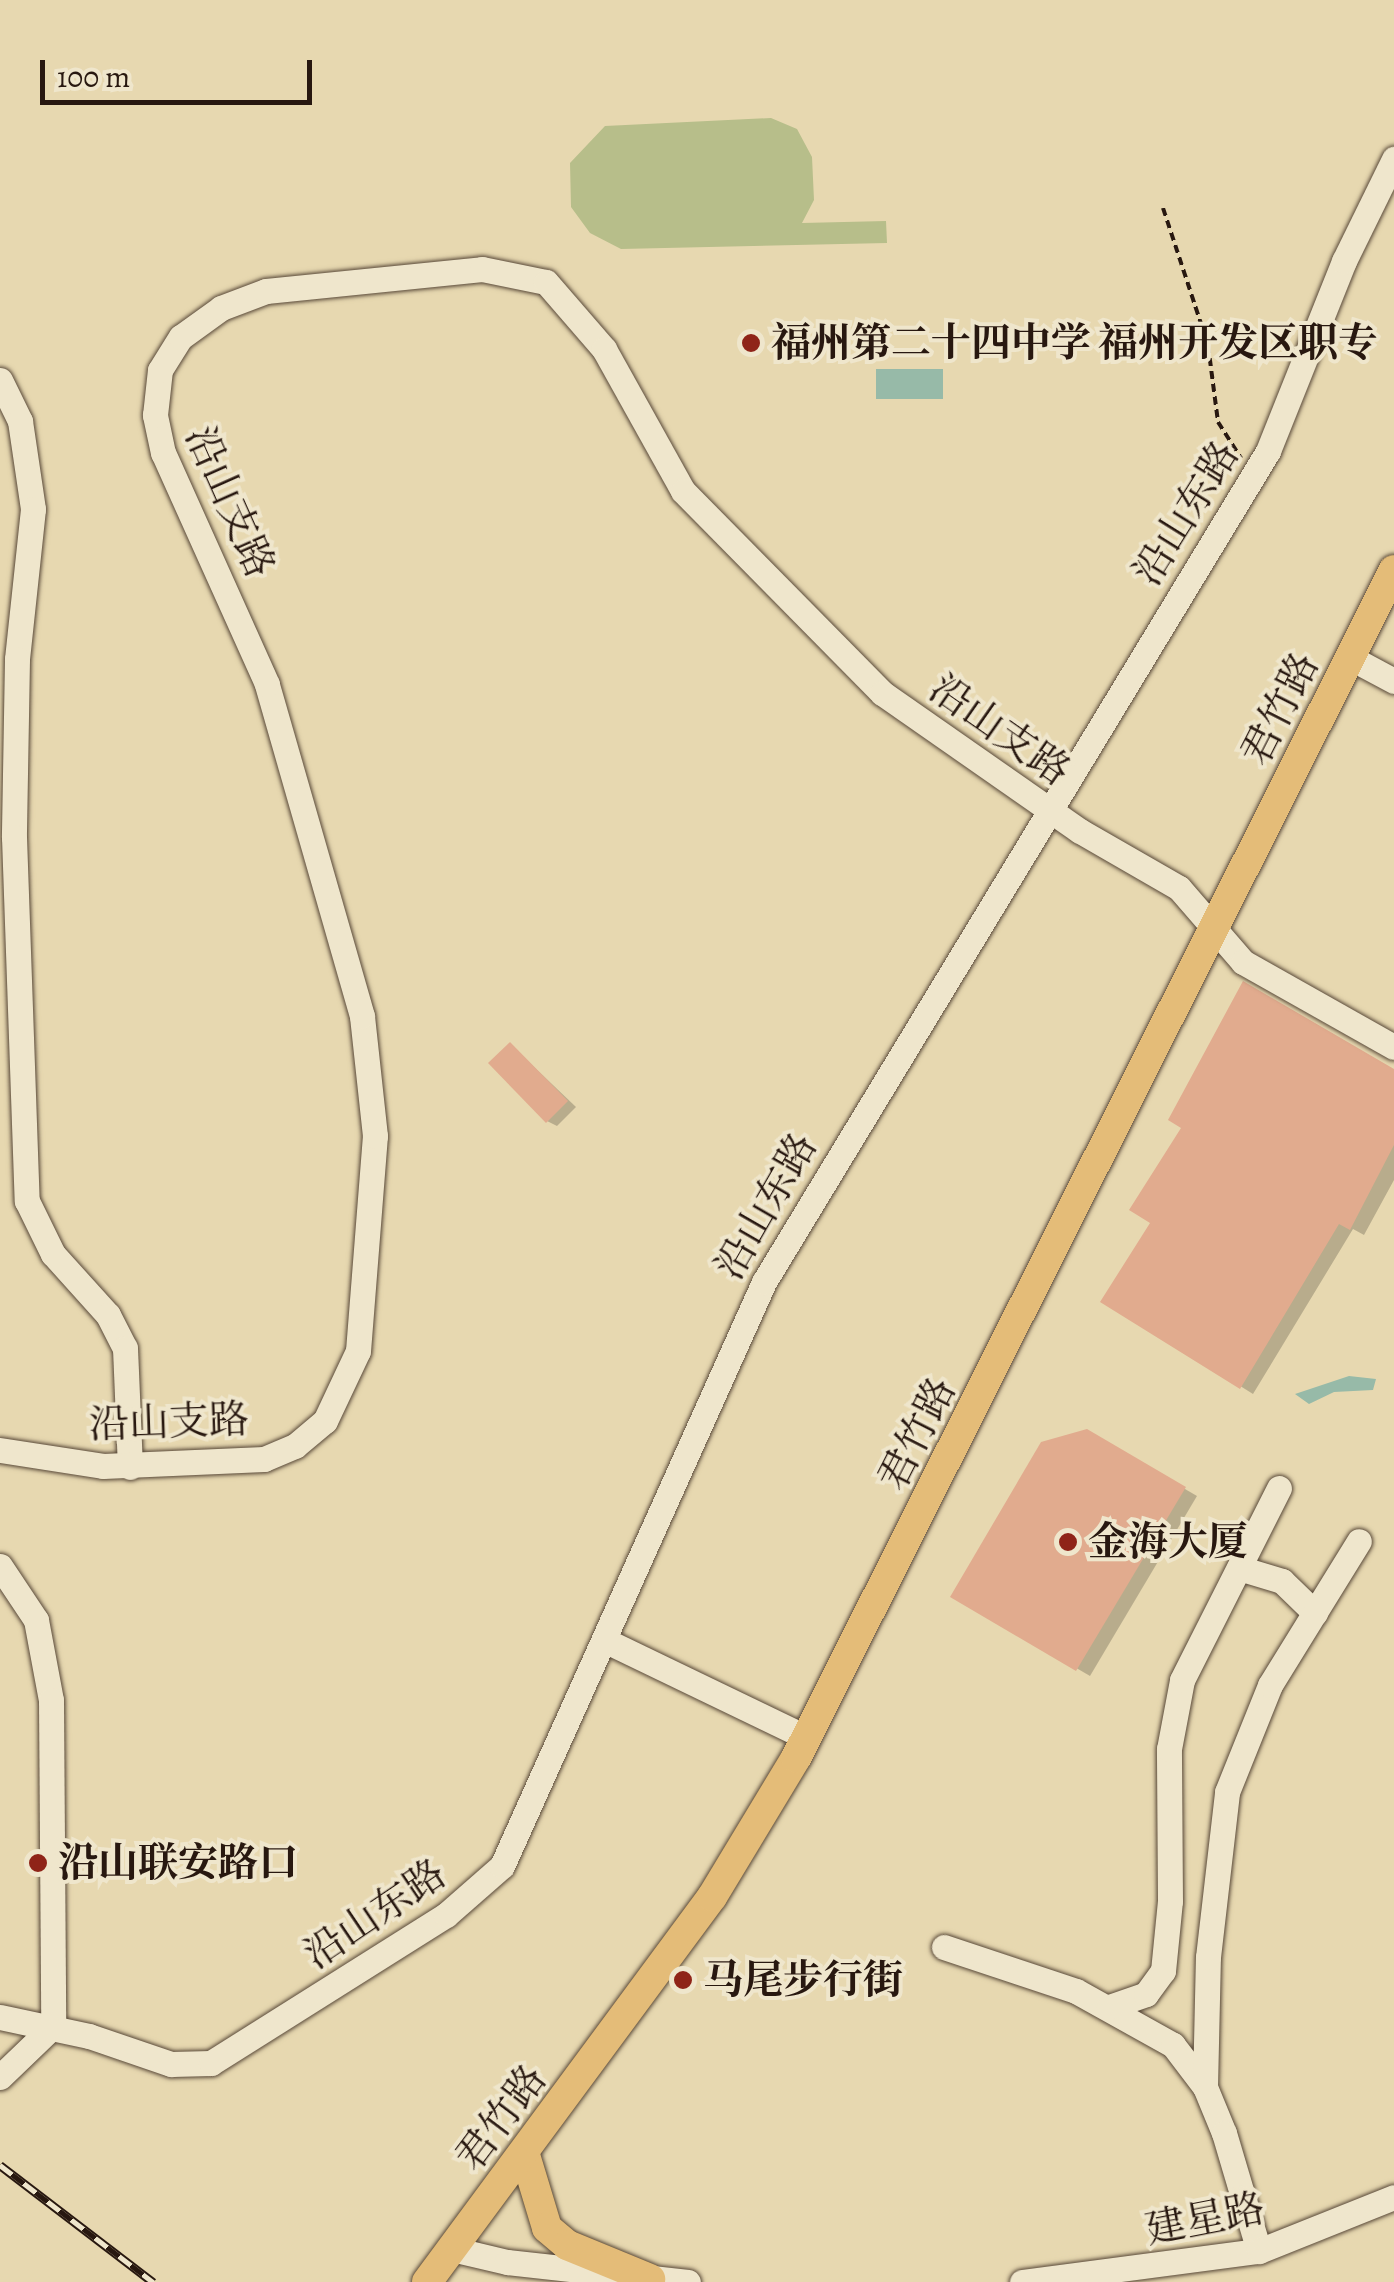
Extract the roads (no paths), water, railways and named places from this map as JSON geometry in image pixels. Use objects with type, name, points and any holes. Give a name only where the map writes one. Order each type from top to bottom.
[{"type":"main road","name":"君竹路","points":[[427,2282],[712,1897],[808,1738],[1394,570]]},
{"type":"main road","points":[[524,2154],[532,2196],[557,2238],[650,2279]]},
{"type":"street","name":"沿山东路","points":[[0,2017],[53,2026],[171,2064],[211,2063],[446,1915],[492,1877],[516,1845],[764,1282],[1046,808],[1253,476],[1294,398],[1344,261],[1394,159]]},
{"type":"street","name":"沿山支路","points":[[0,1450],[130,1467],[264,1459],[295,1446],[332,1411],[361,1339],[375,1157],[375,1093],[362,1016],[279,719],[156,432],[160,370],[180,336],[201,319],[289,287],[482,269],[546,282],[604,349],[683,491],[882,693],[1046,808],[1180,888],[1243,962],[1394,1047]]},
{"type":"street","points":[[0,380],[20,422],[33,510],[17,659],[14,838],[27,1200],[53,1254],[108,1315],[125,1348],[130,1467]]},
{"type":"street","points":[[1351,658],[1394,681]]},
{"type":"street","points":[[1110,2007],[1146,1994],[1164,1966],[1168,1748],[1182,1680],[1280,1488]]},
{"type":"street","points":[[1204,2087],[1208,1958],[1227,1792],[1270,1685],[1360,1541]]},
{"type":"street","points":[[0,1566],[36,1620],[52,1700],[53,2026],[0,2076]]},
{"type":"street","points":[[1239,1568],[1282,1580],[1315,1613]]},
{"type":"street","points":[[604,1640],[808,1738]]},
{"type":"street","points":[[944,1947],[1110,2007],[1173,2045],[1204,2087],[1232,2153],[1259,2251]]},
{"type":"street","name":"建星路","points":[[1022,2282],[1259,2251],[1394,2197]]},
{"type":"street","points":[[452,2249],[506,2262],[688,2282]]},
{"type":"railway","points":[[0,2165],[153,2282]]},
{"type":"place","name":"福州第二十四中学 福州开发区职专","points":[[751,343]]},
{"type":"place","name":"金海大厦","points":[[1068,1542]]},
{"type":"place","name":"沿山联安路口","points":[[38,1863]]},
{"type":"place","name":"马尾步行街","points":[[683,1980]]}]
